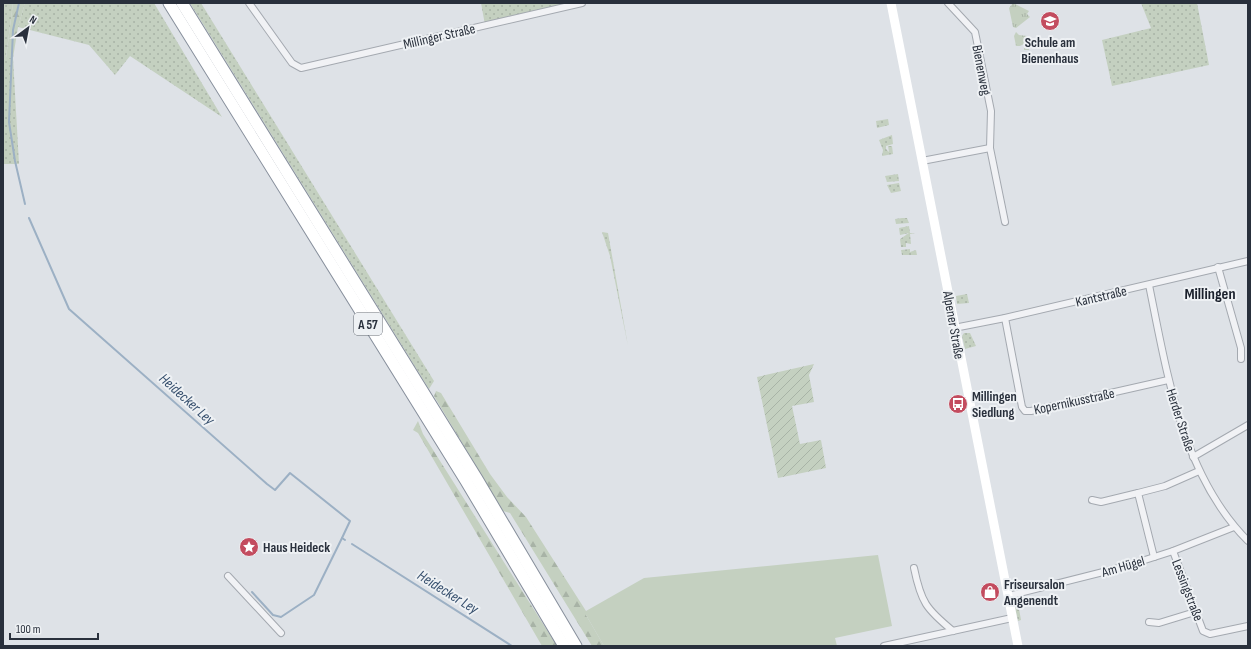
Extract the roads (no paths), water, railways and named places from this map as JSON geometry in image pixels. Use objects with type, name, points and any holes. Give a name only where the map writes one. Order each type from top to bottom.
[{"type":"highway","name":"A 57","points":[[169,3],[466,481],[564,646]]},
{"type":"highway","name":"A 57","points":[[182,3],[476,479],[576,646]]},
{"type":"street","name":"Millinger Straße","points":[[249,3],[296,67],[308,66],[582,3]]},
{"type":"street","name":"Alpener Straße","points":[[891,3],[1018,646]]},
{"type":"street","name":"Bienenweg","points":[[948,3],[975,32],[991,111],[990,148],[1005,222]]},
{"type":"street","points":[[922,161],[990,148]]},
{"type":"street","name":"Kantstraße","points":[[954,328],[1005,318],[1248,261]]},
{"type":"street","points":[[1218,268],[1241,348],[1241,359]]},
{"type":"street","name":"Herder Straße","points":[[1149,285],[1168,380],[1193,456],[1199,471],[1216,502],[1234,526],[1248,541]]},
{"type":"street","name":"Kopernikusstraße","points":[[1005,318],[1022,407],[1025,410],[1031,411],[1168,380]]},
{"type":"street","points":[[1193,456],[1248,425]]},
{"type":"street","points":[[1092,500],[1101,502],[1165,486],[1199,471]]},
{"type":"street","points":[[1138,493],[1154,557]]},
{"type":"street","name":"Am Hügel","points":[[1008,596],[1154,557],[1173,551],[1234,526]]},
{"type":"street","name":"Lessingstraße","points":[[1173,551],[1195,612],[1206,633],[1248,626]]},
{"type":"street","points":[[914,568],[918,588],[924,604],[953,631]]},
{"type":"street","points":[[228,576],[281,633]]},
{"type":"street","points":[[1150,622],[1159,623],[1195,612]]},
{"type":"street","points":[[884,646],[1012,618]]},
{"type":"waterway","name":"Heidecker Ley","points":[[19,3],[13,30],[9,122],[15,161],[25,204]]},
{"type":"waterway","name":"Heidecker Ley","points":[[29,218],[69,309],[267,484],[275,490],[290,473],[350,521],[342,538],[345,540]]},
{"type":"waterway","points":[[252,592],[273,615],[281,617],[314,595],[342,538]]},
{"type":"waterway","name":"Heidecker Ley","points":[[352,544],[512,646]]},
{"type":"place","name":"Schule am Bienenhaus","points":[[1050,21]]},
{"type":"place","name":"Millingen Siedlung","points":[[958,404]]},
{"type":"place","name":"Haus Heideck","points":[[249,547]]},
{"type":"place","name":"Friseursalon Angenendt","points":[[990,592]]},
{"type":"district","name":"Millingen","points":[[1210,293]]}]
